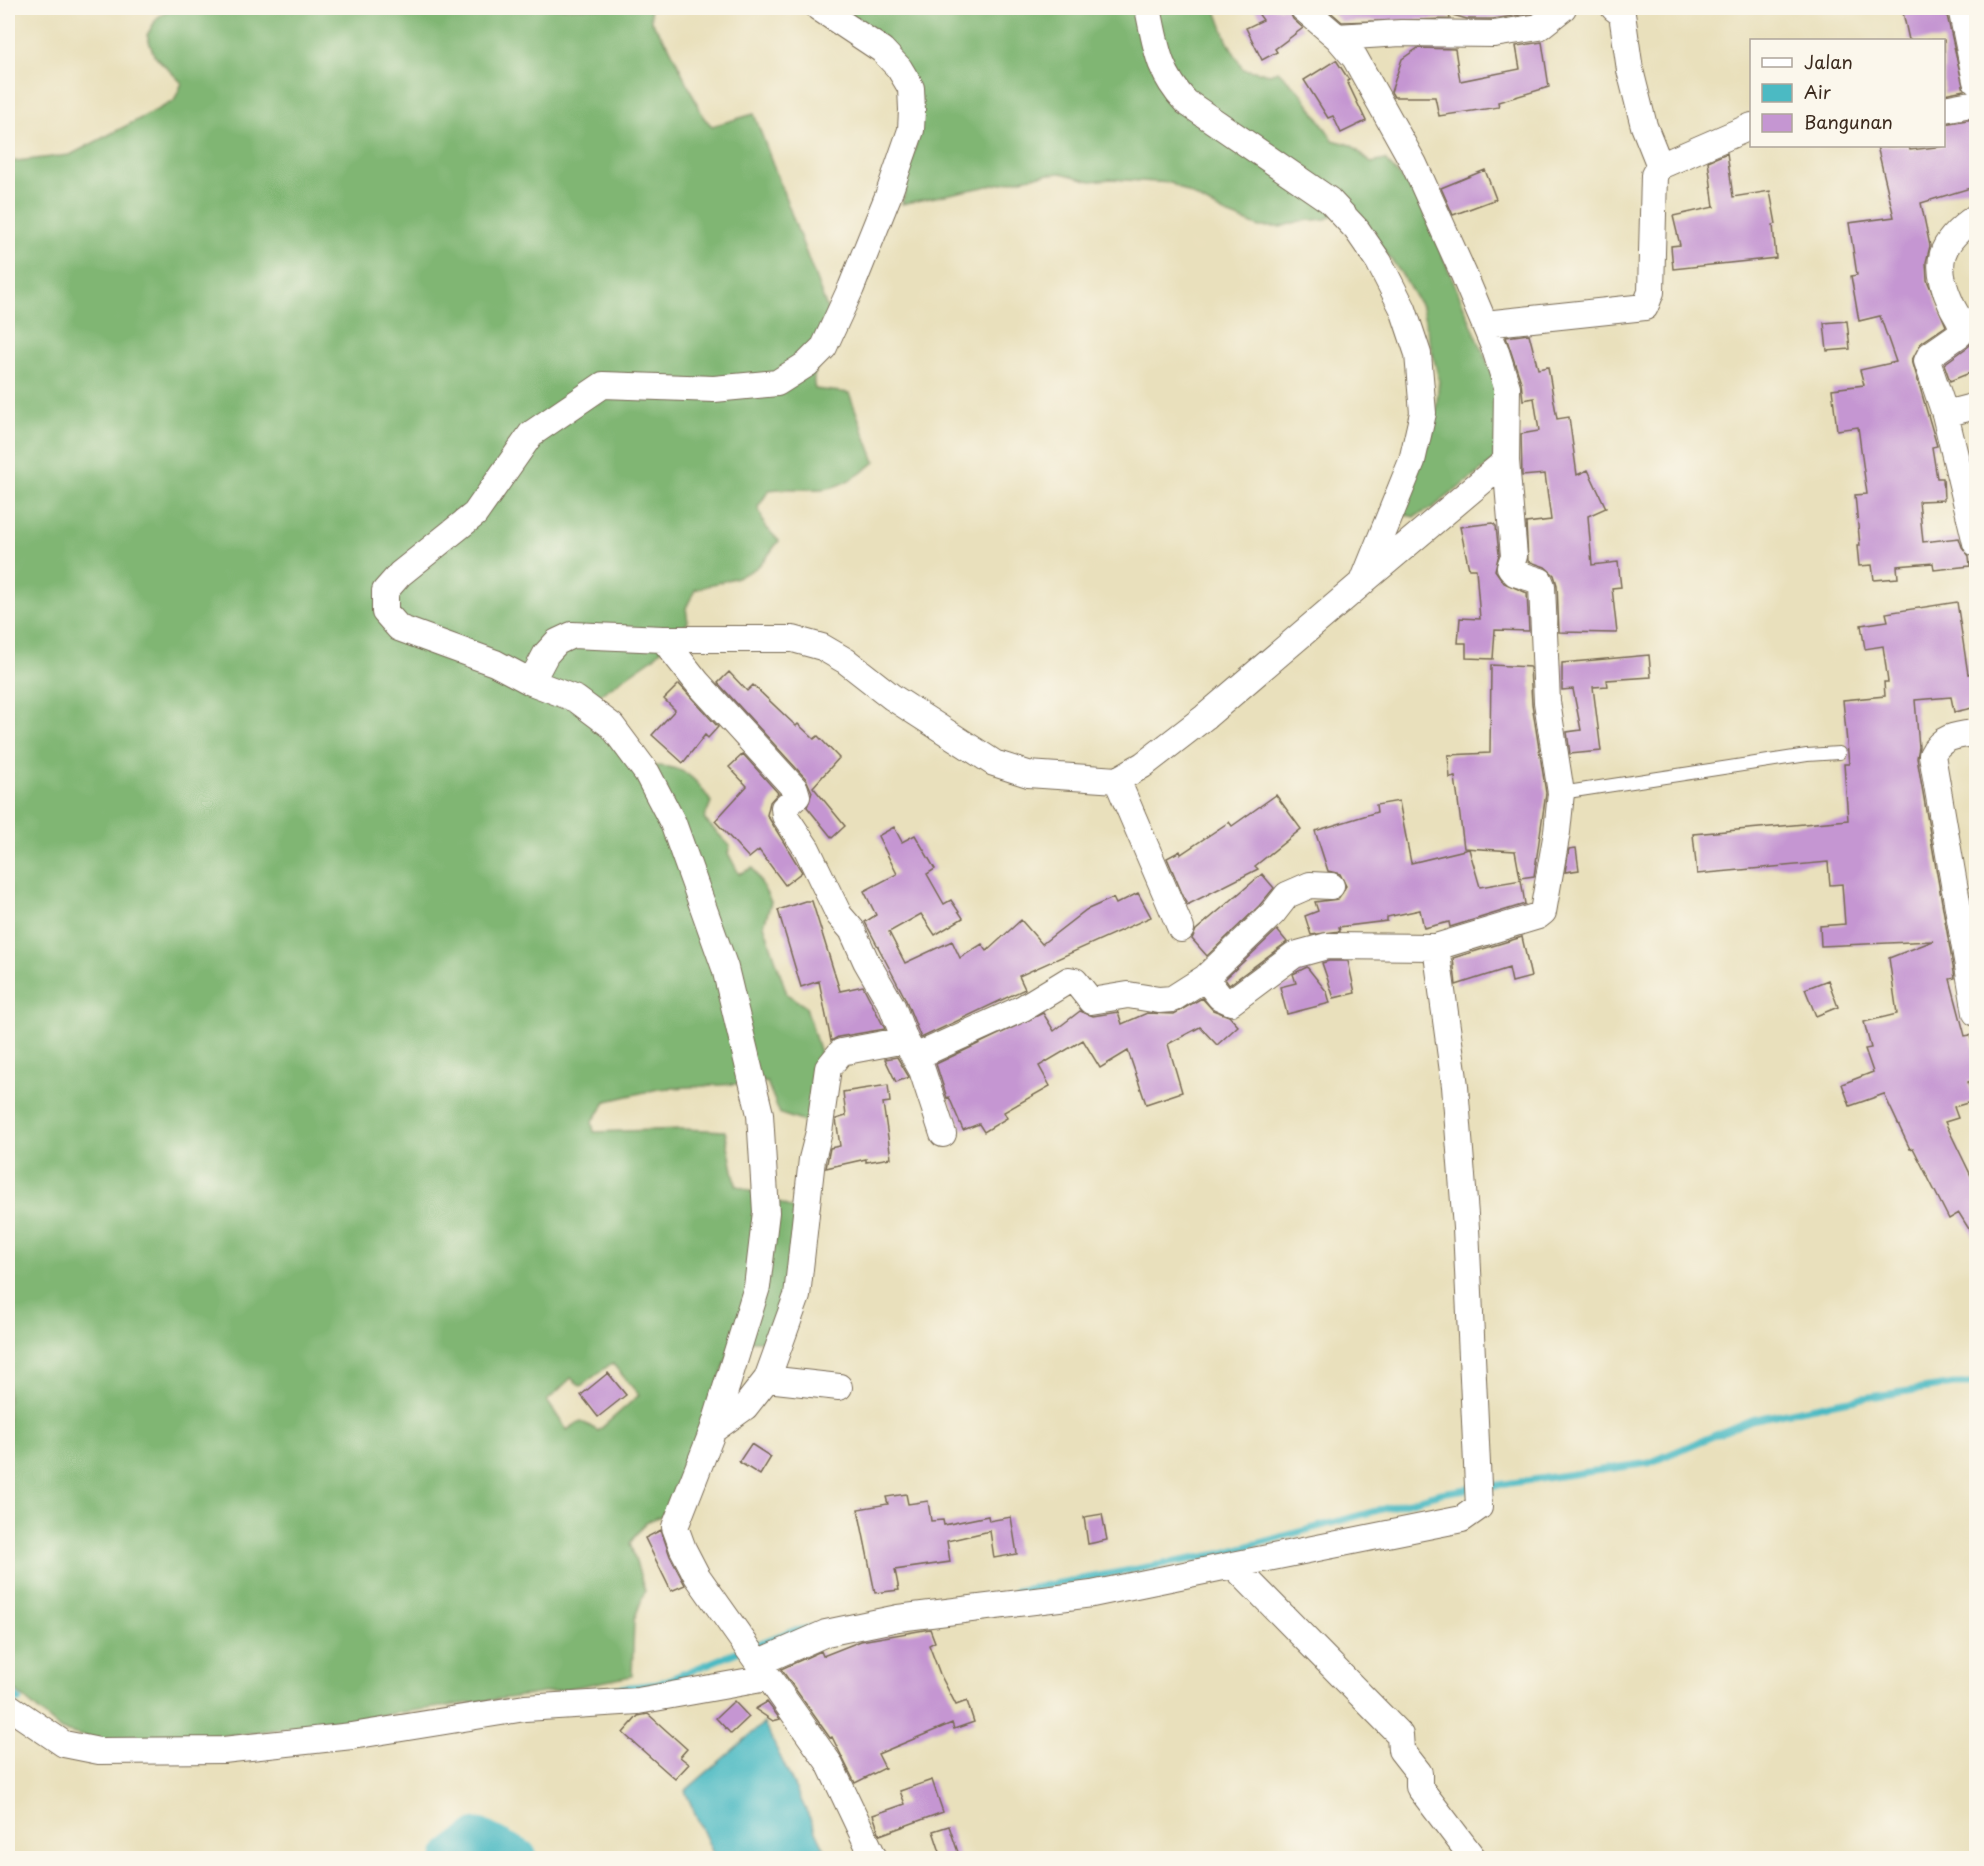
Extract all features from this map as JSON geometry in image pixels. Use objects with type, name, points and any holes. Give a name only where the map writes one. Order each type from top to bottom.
[{"type":"street","points":[[819,8],[882,50],[899,68],[911,88],[912,110],[911,130],[888,196],[851,288],[824,347],[807,364],[777,383],[714,389],[603,384],[531,434],[475,514],[400,574],[385,591],[385,612],[399,628],[495,663],[531,682],[576,699],[612,726],[647,773],[673,823],[725,968],[760,1114],[766,1212],[757,1287],[713,1430],[675,1527],[697,1576],[829,1762],[874,1858]]},
{"type":"street","points":[[1148,8],[1158,58],[1170,85],[1186,102],[1329,200],[1357,230],[1379,262],[1402,309],[1418,354],[1423,413],[1412,461],[1363,582]]},
{"type":"street","points":[[1205,978],[1220,997],[1231,1002],[1294,955],[1327,946],[1436,947],[1538,916],[1543,912],[1557,832],[1561,793],[1547,702],[1542,586],[1540,580],[1515,573],[1510,567],[1514,556],[1506,461],[1507,387],[1485,324],[1413,164],[1354,58],[1337,37],[1304,8]]},
{"type":"street","points":[[1337,37],[1401,33],[1494,34],[1539,27],[1563,8]]},
{"type":"street","points":[[1614,8],[1622,14],[1630,70],[1644,126],[1660,166]]},
{"type":"street","points":[[1961,8],[1977,81]]},
{"type":"street","points":[[1945,109],[1977,103]]},
{"type":"street","points":[[1485,324],[1645,307],[1651,292],[1654,175],[1660,166],[1750,127]]},
{"type":"street","points":[[1977,217],[1952,236],[1942,249],[1941,266],[1945,286],[1951,305],[1961,322],[1957,338],[1930,355],[1927,361],[1944,414],[1977,543]]},
{"type":"street","points":[[1944,414],[1977,406]]},
{"type":"street","points":[[531,682],[546,654],[557,642],[572,635],[663,639],[793,639],[822,647],[994,763],[1028,774],[1117,780],[1143,765],[1205,717],[1506,461]]},
{"type":"street","points":[[663,639],[697,682],[795,789],[797,796],[784,808],[785,816],[807,849],[839,915],[852,930],[866,961],[892,1006],[922,1070],[943,1134]]},
{"type":"street","points":[[1977,733],[1947,738],[1939,743],[1932,755],[1977,1013]]},
{"type":"street","points":[[1117,780],[1181,929]]},
{"type":"street","points":[[713,1430],[745,1407],[768,1378],[797,1296],[812,1159],[819,1132],[828,1068],[841,1052],[910,1048],[1023,1008],[1069,980],[1075,981],[1091,1000],[1128,995],[1172,999],[1205,978],[1273,914],[1287,895],[1310,885],[1331,886]]},
{"type":"street","points":[[8,1706],[64,1744],[99,1751],[223,1750],[352,1736],[525,1708],[638,1701],[762,1667],[826,1633],[898,1618],[1092,1594],[1462,1519],[1479,1507],[1466,1228],[1455,1086],[1436,947]]},
{"type":"street","points":[[768,1378],[839,1387]]},
{"type":"street","points":[[1233,1565],[1400,1735],[1401,1750],[1419,1773],[1419,1787],[1473,1858]]},
{"type":"lane","points":[[1561,793],[1807,755],[1839,753]]},
{"type":"green space","points":[[171,8],[650,8],[651,21],[670,48],[704,118],[712,126],[754,114],[838,338],[816,368],[815,389],[849,393],[875,462],[850,480],[828,488],[769,490],[758,507],[765,526],[779,541],[763,561],[744,574],[695,590],[686,608],[688,622],[653,658],[578,710],[635,766],[661,766],[680,770],[703,790],[711,802],[704,819],[730,846],[728,853],[739,874],[753,868],[771,902],[764,925],[787,994],[806,1007],[820,1053],[810,1110],[805,1122],[780,1114],[767,1082],[658,1089],[607,1101],[592,1122],[594,1132],[684,1129],[725,1131],[736,1185],[799,1211],[792,1297],[774,1342],[734,1340],[671,1512],[646,1522],[630,1543],[645,1591],[634,1620],[632,1676],[551,1692],[236,1735],[102,1741],[61,1730],[8,1684],[8,162],[70,155],[174,101],[182,83],[154,55],[147,35],[157,18]],"holes":[[[612,1363],[639,1395],[598,1431],[581,1421],[567,1430],[547,1401],[571,1378],[581,1386]]]},
{"type":"green space","points":[[833,8],[1215,8],[1227,40],[1243,69],[1269,74],[1278,71],[1303,95],[1333,140],[1351,145],[1371,163],[1385,160],[1417,195],[1502,397],[1495,460],[1432,508],[1414,517],[1399,513],[1435,424],[1439,380],[1422,308],[1401,273],[1369,230],[1347,207],[1326,219],[1300,221],[1281,227],[1260,227],[1224,213],[1171,183],[1111,179],[1091,181],[1061,173],[1041,175],[902,204],[918,134],[920,98]]},
{"type":"water","points":[[764,1723],[829,1858],[715,1858],[685,1791]]},
{"type":"building","points":[[1254,8],[1288,8],[1293,19],[1303,28],[1275,49],[1277,52],[1262,60],[1246,28],[1263,20]]},
{"type":"building","points":[[1326,8],[1448,8],[1448,11],[1449,8],[1539,8],[1533,13],[1493,19],[1467,19],[1449,14],[1450,19],[1342,22]]},
{"type":"building","points":[[1902,8],[1930,8],[1931,14],[1946,11],[1964,90],[1945,94],[1945,39],[1909,39]]},
{"type":"building","points":[[1542,42],[1549,87],[1498,102],[1499,107],[1439,116],[1435,97],[1394,97],[1391,92],[1402,59],[1418,48],[1455,49],[1460,81],[1520,69],[1516,46]]},
{"type":"building","points":[[1336,60],[1349,80],[1347,81],[1366,121],[1341,133],[1333,116],[1328,118],[1304,80]]},
{"type":"building","points":[[1973,119],[1977,140],[1977,186],[1921,203],[1930,246],[1926,262],[1927,280],[1946,326],[1921,343],[1912,360],[1937,446],[1932,447],[1937,478],[1943,478],[1944,500],[1919,501],[1923,542],[1959,538],[1969,556],[1970,566],[1934,570],[1933,563],[1897,566],[1898,578],[1874,580],[1872,565],[1859,566],[1857,546],[1860,546],[1855,495],[1867,494],[1858,427],[1837,430],[1832,389],[1864,385],[1860,370],[1896,362],[1880,316],[1859,321],[1851,276],[1857,275],[1849,223],[1894,217],[1877,147],[1909,147],[1910,150],[1945,147],[1945,124]]},
{"type":"building","points":[[1727,153],[1733,197],[1770,191],[1776,224],[1773,225],[1776,258],[1673,269],[1671,246],[1680,245],[1673,216],[1714,207],[1708,161]]},
{"type":"building","points":[[1485,170],[1496,199],[1453,215],[1441,188]]},
{"type":"building","points":[[1847,321],[1850,349],[1827,351],[1824,323]]},
{"type":"building","points":[[1529,334],[1538,369],[1548,367],[1557,419],[1569,417],[1577,475],[1588,470],[1606,508],[1588,516],[1592,565],[1618,562],[1621,587],[1612,588],[1617,633],[1559,632],[1557,585],[1554,575],[1545,567],[1528,561],[1526,523],[1551,520],[1545,474],[1522,476],[1521,434],[1539,431],[1534,398],[1523,400],[1521,382],[1506,337]]},
{"type":"building","points":[[1977,336],[1977,370],[1950,381],[1944,364],[1969,346]]},
{"type":"building","points":[[1493,523],[1496,526],[1499,554],[1495,570],[1504,583],[1527,593],[1529,631],[1495,630],[1493,659],[1466,658],[1466,643],[1458,643],[1460,618],[1480,619],[1476,569],[1469,569],[1460,527]]},
{"type":"building","points":[[1957,602],[1968,674],[1977,672],[1977,707],[1954,712],[1951,697],[1915,700],[1919,747],[1917,758],[1955,978],[1950,979],[1965,1036],[1970,1035],[1977,1057],[1977,1079],[1968,1082],[1974,1101],[1954,1107],[1958,1118],[1945,1122],[1977,1188],[1977,1242],[1959,1213],[1949,1219],[1913,1148],[1910,1149],[1884,1094],[1850,1106],[1842,1084],[1873,1072],[1865,1049],[1871,1048],[1864,1022],[1897,1014],[1889,958],[1933,941],[1821,946],[1820,926],[1845,924],[1842,884],[1830,885],[1828,862],[1697,874],[1693,834],[1848,820],[1844,764],[1849,764],[1843,700],[1885,696],[1884,682],[1888,682],[1883,646],[1865,649],[1861,625],[1888,621],[1886,613]]},
{"type":"building","points":[[1649,655],[1651,677],[1607,680],[1608,686],[1593,687],[1601,751],[1570,754],[1567,732],[1581,730],[1573,689],[1562,690],[1562,663]]},
{"type":"building","points":[[1491,665],[1530,667],[1532,704],[1546,793],[1534,876],[1520,878],[1515,851],[1464,848],[1455,777],[1450,778],[1448,755],[1490,753]]},
{"type":"building","points":[[729,672],[747,691],[753,685],[796,726],[798,724],[814,739],[818,736],[839,758],[813,787],[845,826],[832,838],[807,807],[812,792],[806,779],[718,683]]},
{"type":"building","points":[[679,684],[718,727],[708,738],[705,735],[683,763],[652,735],[675,710],[664,699]]},
{"type":"building","points":[[743,754],[778,793],[770,802],[767,815],[802,872],[785,885],[759,850],[749,858],[715,821],[747,786],[729,767]]},
{"type":"building","points":[[1276,795],[1301,829],[1255,866],[1258,869],[1187,905],[1167,858],[1180,851],[1181,854],[1229,822],[1232,826]]},
{"type":"building","points":[[1399,801],[1411,863],[1469,849],[1480,887],[1521,880],[1525,904],[1450,927],[1449,922],[1424,928],[1420,910],[1387,917],[1387,921],[1339,927],[1340,931],[1311,935],[1305,916],[1318,911],[1315,902],[1338,899],[1346,886],[1340,874],[1328,871],[1315,831],[1377,812],[1376,805]]},
{"type":"building","points":[[894,827],[902,842],[915,835],[935,869],[927,874],[944,904],[951,900],[963,918],[935,935],[921,914],[889,932],[905,963],[952,941],[960,958],[982,944],[987,951],[1021,920],[1042,944],[1086,910],[1113,898],[1116,904],[1138,893],[1151,917],[1019,976],[1025,989],[921,1038],[905,998],[865,922],[876,915],[864,891],[897,874],[878,836]]},
{"type":"building","points":[[1576,848],[1579,870],[1565,872],[1569,849]]},
{"type":"building","points":[[1262,874],[1274,888],[1259,906],[1207,956],[1192,939],[1196,930]]},
{"type":"building","points":[[812,901],[840,991],[863,986],[885,1029],[838,1037],[831,1041],[819,981],[801,987],[778,910]]},
{"type":"building","points":[[1277,930],[1287,942],[1229,985],[1225,979]]},
{"type":"building","points":[[1522,937],[1531,977],[1512,982],[1509,968],[1456,985],[1453,958]]},
{"type":"building","points":[[1348,961],[1355,993],[1334,998],[1322,963]]},
{"type":"building","points":[[1307,967],[1327,992],[1330,1003],[1287,1014],[1280,987],[1296,983],[1293,974]]},
{"type":"building","points":[[1828,980],[1838,1007],[1816,1016],[1805,989]]},
{"type":"building","points":[[1202,998],[1213,1010],[1229,1016],[1238,1026],[1217,1045],[1200,1027],[1168,1044],[1182,1092],[1146,1104],[1128,1051],[1100,1068],[1083,1040],[1039,1066],[1050,1086],[1004,1112],[1007,1118],[984,1132],[979,1124],[963,1130],[949,1097],[947,1098],[936,1064],[1043,1013],[1054,1031],[1080,1011],[1093,1016],[1118,1012],[1122,1024],[1147,1013],[1174,1014]]},
{"type":"building","points":[[897,1057],[909,1077],[896,1082],[885,1059]]},
{"type":"building","points":[[888,1085],[890,1102],[883,1103],[891,1158],[866,1162],[866,1159],[826,1168],[830,1148],[840,1146],[836,1119],[846,1116],[843,1092]]},
{"type":"building","points":[[608,1373],[626,1395],[598,1417],[581,1395]]},
{"type":"building","points":[[751,1444],[771,1457],[760,1475],[739,1462]]},
{"type":"building","points":[[906,1494],[908,1504],[928,1501],[931,1521],[943,1520],[944,1525],[988,1516],[989,1521],[1011,1517],[1017,1554],[994,1558],[990,1531],[947,1541],[950,1562],[895,1570],[899,1590],[875,1593],[858,1509],[888,1504],[886,1497]]},
{"type":"building","points":[[1102,1514],[1107,1540],[1088,1544],[1084,1517]]},
{"type":"building","points":[[661,1530],[670,1556],[685,1585],[671,1591],[645,1538]]},
{"type":"building","points":[[930,1629],[935,1642],[929,1645],[940,1674],[956,1705],[967,1701],[974,1722],[954,1729],[952,1723],[878,1754],[885,1768],[855,1783],[832,1737],[830,1738],[781,1669],[821,1651],[823,1656],[861,1641]]},
{"type":"building","points":[[734,1701],[749,1717],[731,1734],[716,1718]]},
{"type":"building","points":[[767,1702],[780,1719],[773,1721],[755,1709]]},
{"type":"building","points":[[648,1714],[687,1749],[680,1757],[689,1764],[675,1779],[623,1733],[638,1716]]},
{"type":"building","points":[[932,1780],[943,1812],[880,1835],[873,1815],[905,1804],[900,1791]]},
{"type":"building","points":[[949,1826],[960,1858],[942,1858],[933,1831]]},
{"type":"waterway","points":[[1484,1487],[1649,1463],[1751,1420],[1844,1401],[1954,1384],[1976,1384]]},
{"type":"waterway","points":[[1016,1591],[1219,1554],[1441,1493],[1473,1488]]},
{"type":"waterway","points":[[753,1646],[789,1632],[810,1628]]},
{"type":"waterway","points":[[589,1692],[658,1684],[742,1650]]},
{"type":"waterway","points":[[8,1690],[19,1700]]},
{"type":"waterway","points":[[452,1858],[478,1838],[518,1858]]}]
